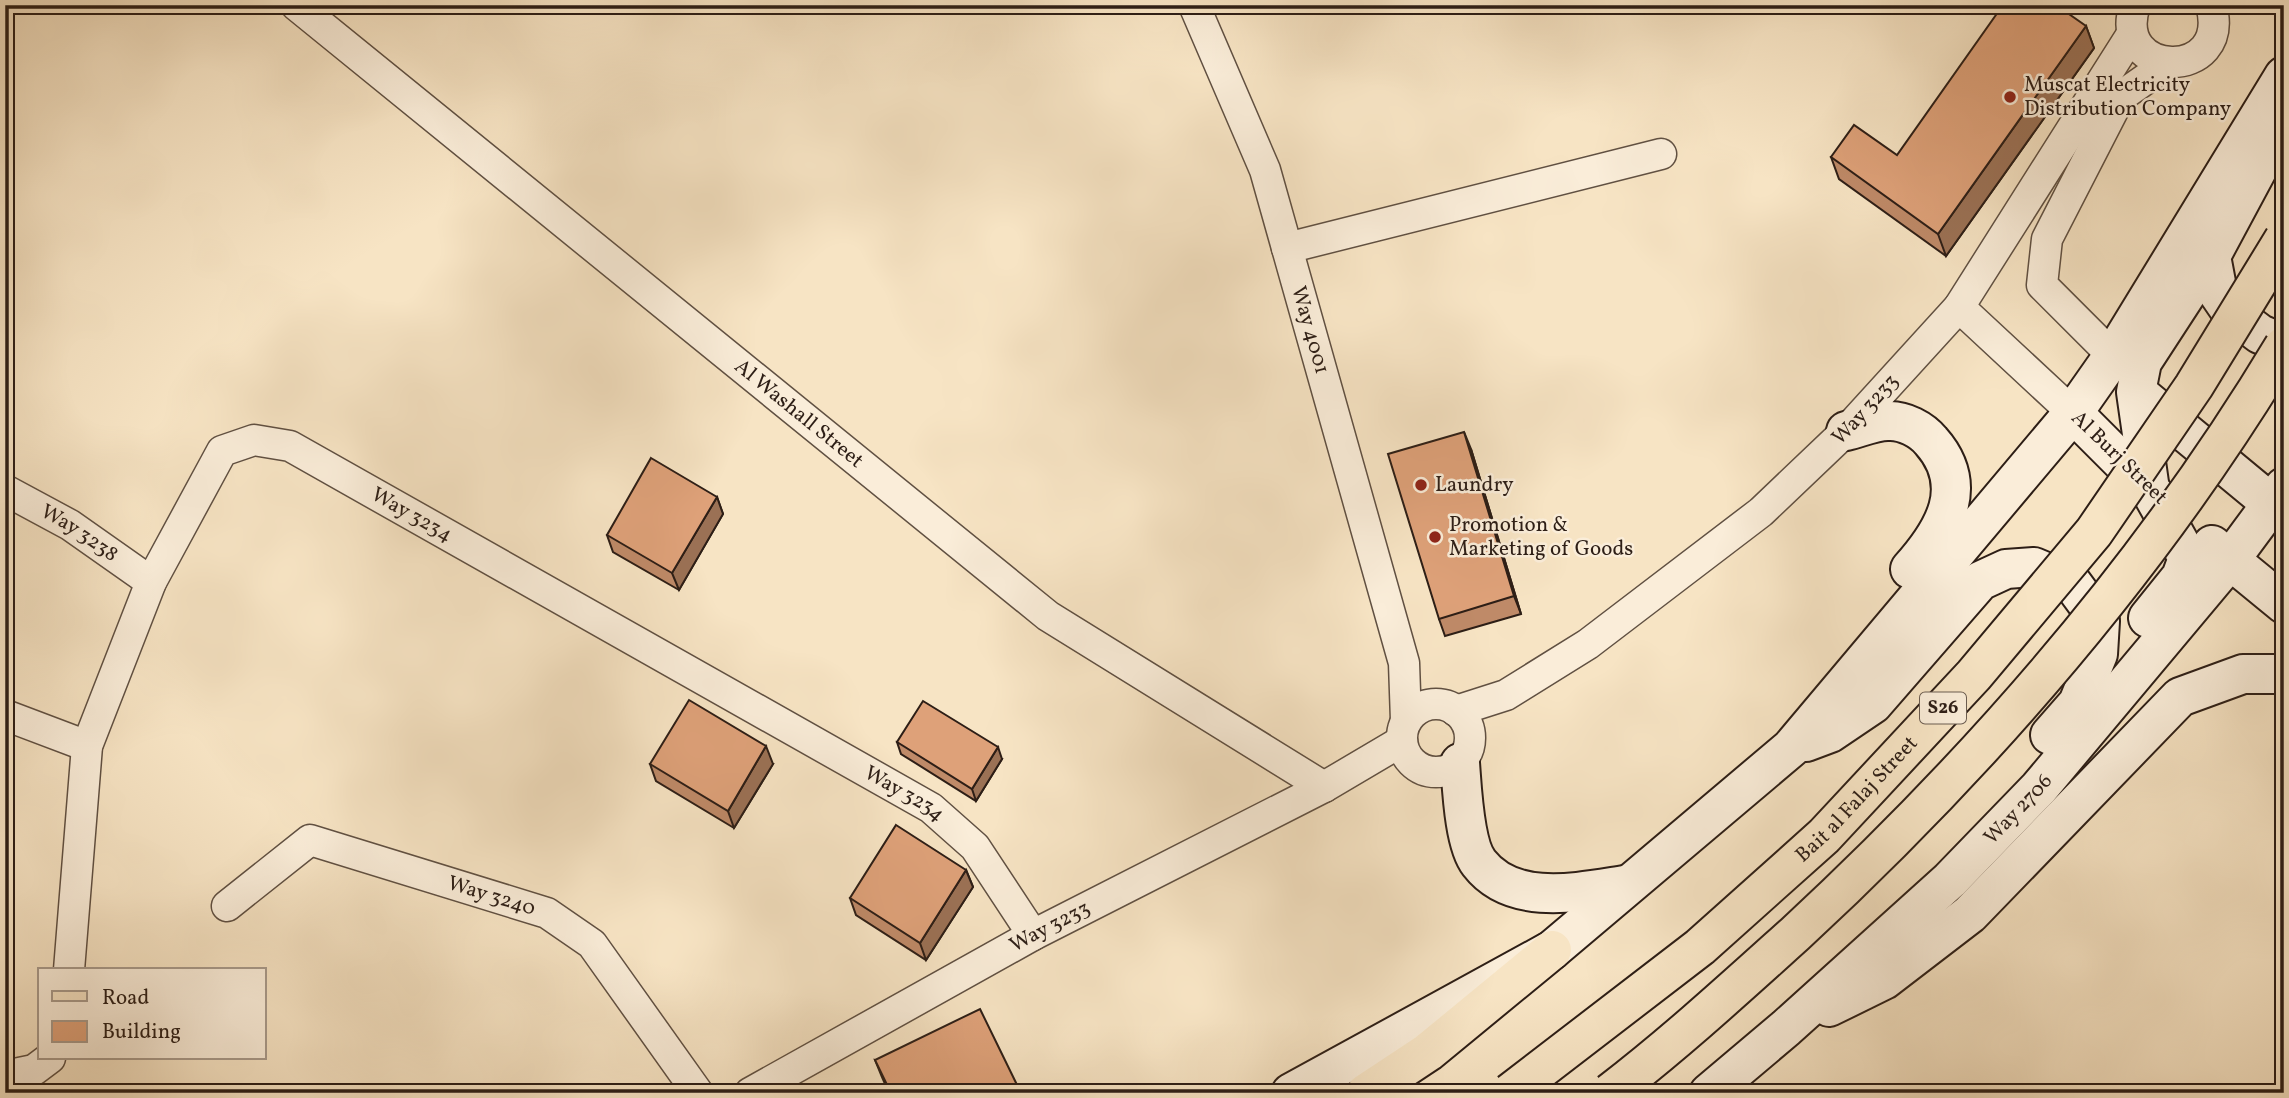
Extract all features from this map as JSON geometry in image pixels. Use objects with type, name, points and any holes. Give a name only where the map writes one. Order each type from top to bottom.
[{"type":"main road","points":[[1366,1093],[1428,1052],[1552,950],[1803,735],[2073,412],[2113,356],[2284,76]]},
{"type":"main road","points":[[1950,880],[1986,808],[2078,703],[2181,577],[2188,558],[2150,490],[2136,392],[2142,362],[2211,256],[2277,134],[2284,112]]},
{"type":"main road","name":"Bait al Falaj Street","points":[[1510,1093],[1700,947],[1824,836],[1974,675],[2094,532],[2194,386],[2284,239]]},
{"type":"main road","points":[[2211,256],[2218,293],[2231,312],[2260,334],[2284,345]]},
{"type":"main road","name":"S26","points":[[1611,1093],[1751,974],[1864,870],[2021,706],[2136,565],[2243,413],[2284,345]]},
{"type":"main road","points":[[2113,356],[2136,392],[2280,502]]},
{"type":"main road","name":"Al Burj Street","points":[[2073,412],[2150,490],[2284,604]]},
{"type":"main road","points":[[1803,735],[1837,655],[1937,539],[1952,496],[1945,457],[1922,430],[1890,420],[1846,431]]},
{"type":"main road","name":"Way 2706","points":[[1709,1093],[1786,1028],[1950,880],[2039,788],[2280,502]]},
{"type":"main road","points":[[1803,735],[1830,733],[1873,704],[1980,581],[2006,569],[2034,567],[2072,583],[2100,621],[2098,654],[2078,703]]},
{"type":"main road","points":[[1786,1028],[1884,980],[1970,914],[2180,697],[2243,674],[2284,674]]},
{"type":"main road","points":[[1454,729],[1466,824],[1478,862],[1510,887],[1561,895],[1625,885]]},
{"type":"main road","points":[[1291,1093],[1552,950]]},
{"type":"street","name":"Al Washall Street","points":[[296,5],[1048,616],[1324,787]]},
{"type":"street","name":"Way 4001","points":[[1194,5],[1265,170],[1404,663],[1404,731]]},
{"type":"street","points":[[2113,356],[2042,285],[2047,239],[2120,97],[2167,64],[2192,58],[2211,40],[2215,23],[2211,5]]},
{"type":"street","name":"Way 3233","points":[[1454,729],[1588,644],[1750,520],[1846,431],[1958,307],[2128,16]]},
{"type":"street","points":[[2128,16],[2145,54],[2167,64]]},
{"type":"street","points":[[1287,248],[1661,154]]},
{"type":"street","name":"Al Burj Street","points":[[1958,307],[2073,412]]},
{"type":"street","name":"Way 3234","points":[[69,968],[87,746],[151,582],[222,452],[254,440],[290,446],[931,808],[975,847],[1032,935]]},
{"type":"street","name":"Way 3238","points":[[5,490],[70,525],[151,582]]},
{"type":"street","name":"Way 4001","points":[[1404,663],[1454,729]]},
{"type":"street","points":[[1422,708],[1454,729],[1447,771],[1432,772],[1418,768],[1404,751],[1404,731],[1422,708]]},
{"type":"street","points":[[5,715],[87,746]]},
{"type":"street","name":"Way 3233","points":[[750,1093],[1032,935],[1354,771],[1404,731]]},
{"type":"street","name":"Way 3233","points":[[1354,771],[1418,768]]},
{"type":"street","name":"Way 3240","points":[[227,906],[310,840],[547,913],[592,944],[698,1093]]},
{"type":"street","points":[[5,1076],[34,1070],[47,1060]]},
{"type":"building","name":"Muscat Electricity Distribution Company","points":[[2003,5],[2056,5],[2086,26],[1938,234],[1831,157],[1854,125],[1897,155]]},
{"type":"building","points":[[1464,432],[1514,596],[1439,619],[1388,454]]},
{"type":"building","points":[[651,458],[717,497],[672,573],[607,535]]},
{"type":"building","points":[[689,700],[766,746],[728,811],[650,764]]},
{"type":"building","points":[[923,701],[998,747],[972,789],[897,742]]},
{"type":"building","points":[[896,825],[966,870],[920,943],[850,898]]},
{"type":"building","points":[[980,1009],[1021,1093],[891,1093],[875,1060]]},
{"type":"place","name":"Muscat Electricity Distribution Company","points":[[2010,97]]},
{"type":"place","name":"Laundry","points":[[1421,485]]},
{"type":"place","name":"Promotion & Marketing of Goods","points":[[1435,537]]}]
